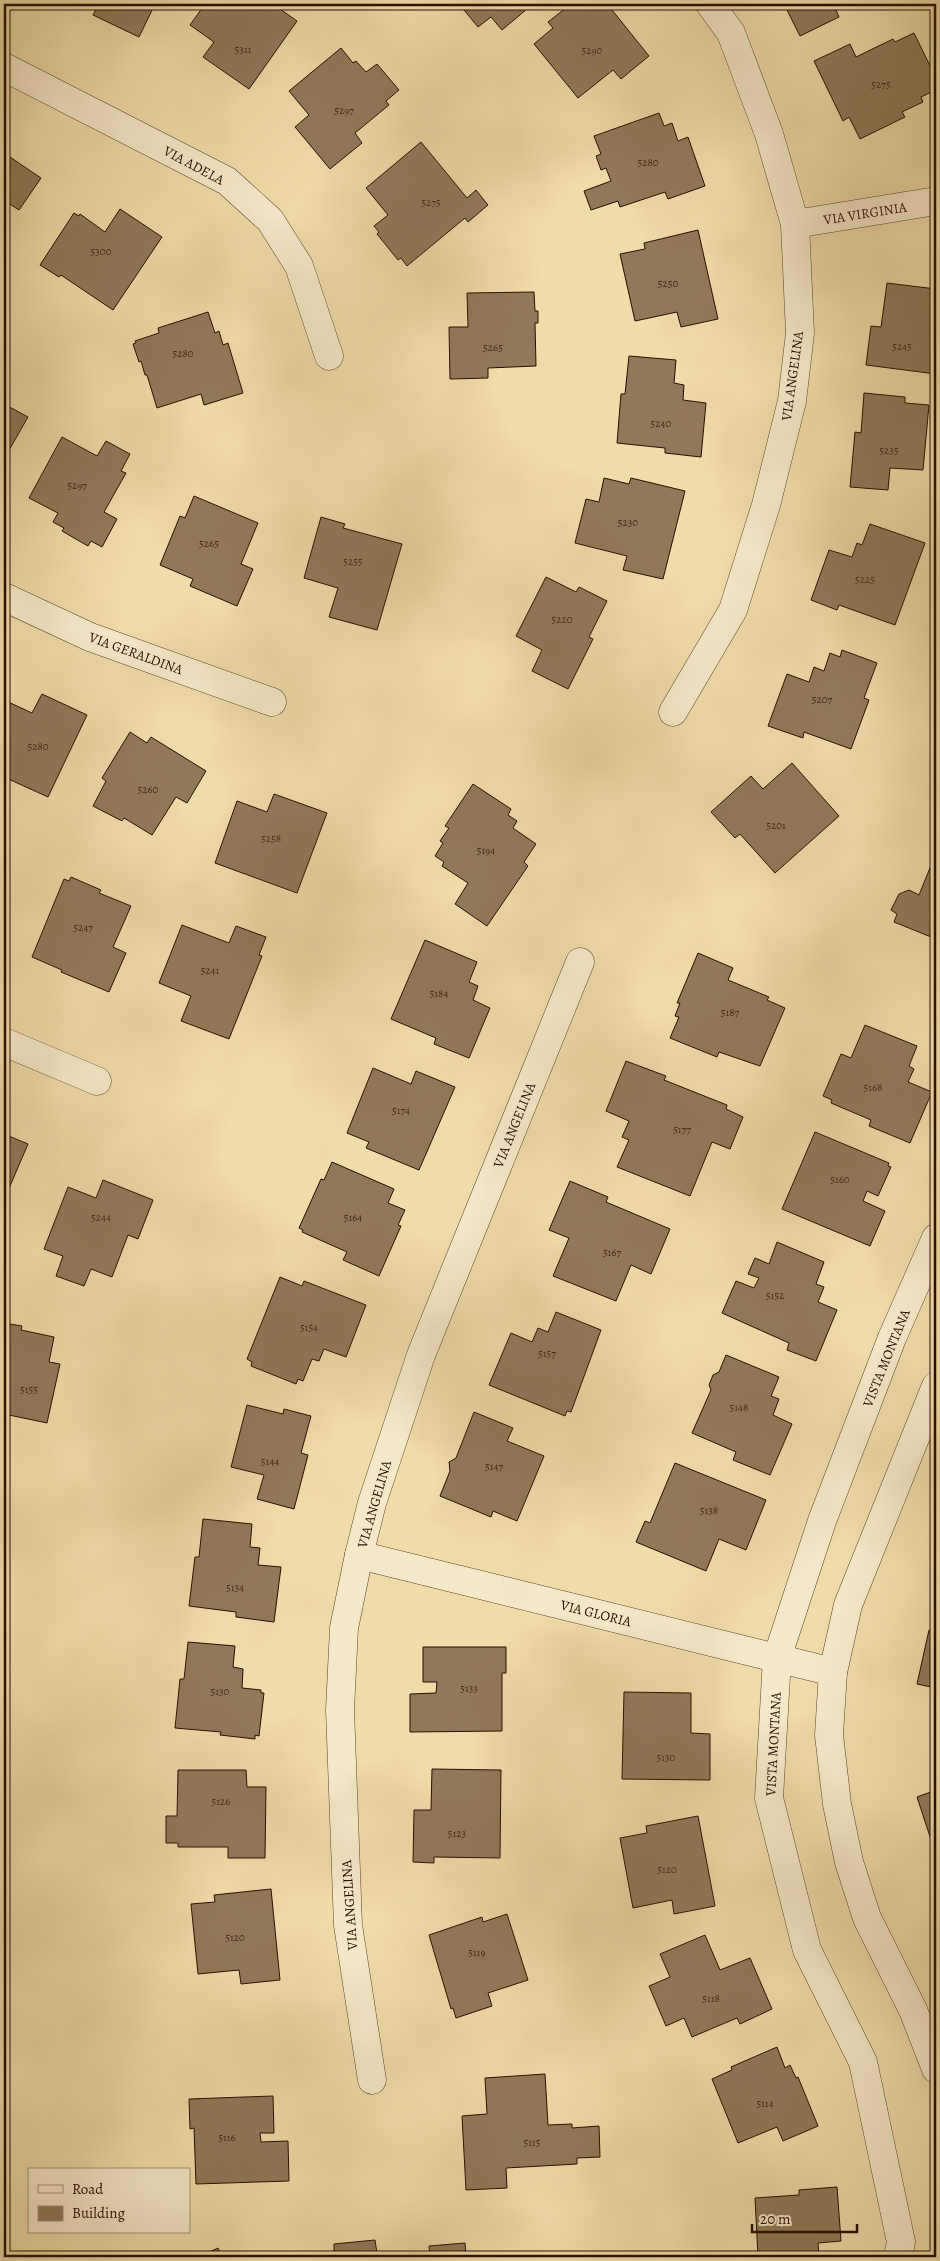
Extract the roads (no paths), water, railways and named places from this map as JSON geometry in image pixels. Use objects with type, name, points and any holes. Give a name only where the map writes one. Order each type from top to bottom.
[{"type":"street","name":"VIA ANGELINA","points":[[673,712],[733,610],[766,505],[792,401],[800,333],[795,224],[769,134],[731,33],[710,4]]},
{"type":"street","name":"VIA ADELA","points":[[4,67],[227,181],[270,220],[299,266],[329,356]]},
{"type":"street","name":"VIA VIRGINIA","points":[[795,224],[936,201]]},
{"type":"street","name":"VIA GERALDINA","points":[[4,597],[90,637],[272,702]]},
{"type":"street","name":"VIA ANGELINA","points":[[372,2080],[348,1925],[340,1710],[344,1628],[372,1503],[421,1355],[580,962]]},
{"type":"street","points":[[4,1042],[97,1081]]},
{"type":"street","name":"VISTA MONTANA","points":[[898,2257],[901,2242],[863,2062],[807,1950],[769,1798],[777,1658],[822,1521],[892,1338],[936,1238]]},
{"type":"street","points":[[936,1386],[848,1605],[833,1672],[829,1734],[838,1804],[849,1862],[867,1918],[913,2010],[936,2069]]},
{"type":"street","name":"VIA GLORIA","points":[[359,1555],[833,1672]]}]
